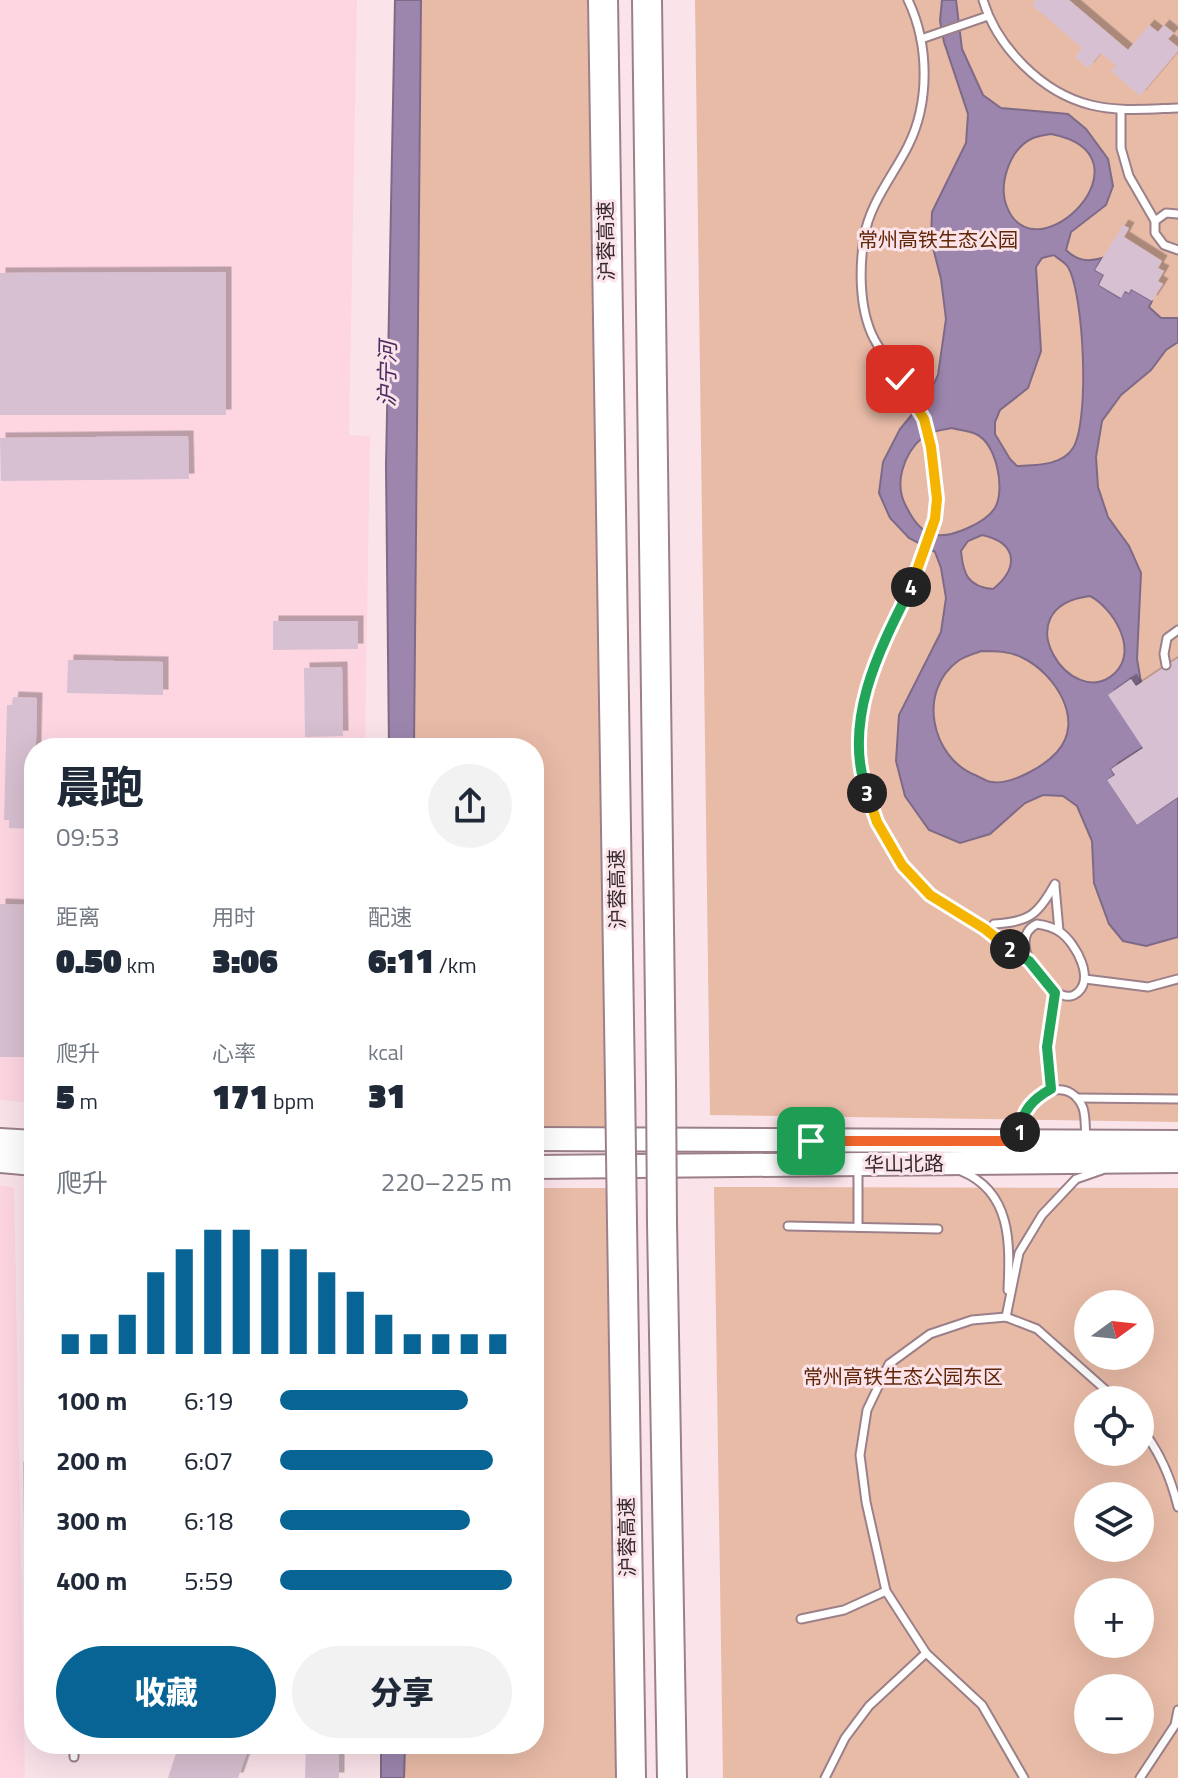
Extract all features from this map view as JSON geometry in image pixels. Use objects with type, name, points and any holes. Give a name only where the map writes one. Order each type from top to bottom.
[{"type":"highway","name":"沪蓉高速","points":[[603,0],[631,1778]]},
{"type":"highway","name":"沪蓉高速","points":[[647,0],[672,1778]]},
{"type":"main road","name":"华山北路","points":[[544,1139],[1178,1142]]},
{"type":"main road","points":[[0,1161],[24,1163]]},
{"type":"main road","name":"华山北路","points":[[544,1167],[1178,1161]]},
{"type":"lane","points":[[908,0],[921,39],[924,83],[920,115],[909,144],[871,211],[864,235],[860,269],[866,313],[875,341],[924,419],[931,447],[937,499],[935,519],[914,581],[890,629],[861,706],[859,748],[865,786],[877,822],[902,865],[930,895],[1029,961],[1055,993],[1063,997],[1073,996],[1081,989],[1085,979],[1079,956],[1059,931],[1055,884],[1045,902],[1031,916],[1017,923],[994,924]]},
{"type":"lane","points":[[983,0],[988,16],[1018,59],[1056,90],[1088,105],[1121,110],[1178,108]]},
{"type":"lane","points":[[921,39],[988,16]]},
{"type":"lane","points":[[1121,110],[1121,148],[1129,176],[1155,221],[1155,233],[1164,245],[1178,250]]},
{"type":"lane","points":[[1155,221],[1166,213],[1178,214]]},
{"type":"lane","points":[[1166,665],[1164,654],[1167,638],[1178,630]]},
{"type":"lane","points":[[1029,961],[1024,936],[1031,916]]},
{"type":"lane","points":[[971,920],[1026,926],[1037,924],[1059,931]]},
{"type":"lane","points":[[1024,936],[1029,928],[1037,924]]},
{"type":"lane","points":[[1085,979],[1148,987],[1178,979]]},
{"type":"lane","points":[[1051,1089],[1047,1047],[1055,993]]},
{"type":"lane","points":[[1019,1141],[1026,1109],[1036,1097],[1051,1089],[1061,1088],[1077,1098],[1083,1108],[1086,1142]]},
{"type":"lane","points":[[1077,1098],[1178,1099]]},
{"type":"lane","points":[[1006,1317],[1019,1253],[1042,1215],[1076,1179],[1126,1161]]},
{"type":"lane","points":[[943,1163],[977,1177],[996,1198],[1009,1234],[1006,1317]]},
{"type":"lane","points":[[858,1164],[858,1227]]},
{"type":"lane","points":[[788,1226],[938,1229]]},
{"type":"lane","points":[[1024,1778],[982,1705],[926,1653],[886,1591],[866,1502],[860,1455],[867,1410],[889,1364],[930,1334],[972,1320],[1006,1317],[1037,1329],[1101,1386]]},
{"type":"lane","points":[[1154,1446],[1178,1507]]},
{"type":"lane","points":[[801,1619],[844,1610],[886,1591]]},
{"type":"lane","points":[[825,1778],[845,1738],[869,1706],[926,1653]]},
{"type":"lane","points":[[1140,1778],[1175,1725],[1178,1710]]},
{"type":"shaded area","points":[[0,0],[357,0],[349,435],[370,436],[365,738],[24,738],[24,1102],[0,1100]]},
{"type":"shaded area","points":[[395,0],[421,0],[414,738],[389,738],[386,466]]},
{"type":"shaded area","points":[[942,0],[956,0],[962,49],[983,95],[1001,108],[1068,114],[1086,129],[1108,159],[1113,186],[1106,205],[1071,232],[1066,250],[1083,260],[1102,258],[1095,270],[1104,275],[1099,285],[1120,298],[1131,289],[1152,301],[1149,307],[1161,318],[1178,318],[1178,342],[1121,395],[1102,421],[1096,457],[1098,487],[1108,517],[1129,546],[1141,573],[1137,659],[1141,682],[1136,686],[1131,680],[1143,748],[1111,769],[1115,775],[1108,780],[1137,824],[1178,797],[1178,937],[1146,946],[1123,941],[1109,924],[1094,883],[1092,841],[1077,806],[1063,796],[1043,795],[1025,803],[990,834],[960,843],[929,830],[905,796],[896,761],[899,715],[941,632],[946,598],[935,552],[909,538],[890,518],[879,493],[883,462],[900,429],[929,394],[938,375],[946,319],[941,279],[931,240],[932,212],[966,143],[968,114],[940,21]],"holes":[[[1051,134],[1081,146],[1094,164],[1092,185],[1080,205],[1062,221],[1041,229],[1022,225],[1007,207],[1004,188],[1012,159],[1033,138]],[[1054,255],[1067,265],[1074,281],[1083,358],[1082,412],[1078,434],[1068,454],[1048,463],[1017,466],[995,434],[995,422],[1000,410],[1028,388],[1041,351],[1036,267],[1042,258]],[[952,428],[976,434],[989,447],[997,466],[999,498],[996,506],[985,518],[958,532],[939,535],[928,532],[914,520],[903,499],[901,480],[905,461],[916,444],[932,432]],[[982,535],[1003,544],[1008,550],[1011,557],[1007,573],[993,589],[972,582],[965,573],[961,551],[968,541]],[[1090,596],[1107,610],[1120,630],[1124,642],[1122,664],[1115,673],[1098,682],[1080,680],[1065,670],[1053,654],[1047,636],[1050,618],[1064,604]],[[981,651],[1018,656],[1035,665],[1055,686],[1067,712],[1068,726],[1057,752],[1036,769],[1006,781],[988,781],[960,766],[948,754],[939,739],[934,706],[937,689],[945,674],[964,658]]]},
{"type":"shaded area","points":[[0,1185],[14,1188],[25,1778],[0,1778]]},
{"type":"shaded area","points":[[381,1754],[405,1754],[404,1778],[381,1778]]},
{"type":"green space","points":[[421,0],[590,0],[608,1127],[544,1128],[544,738],[414,738]]},
{"type":"green space","name":"常州高铁生态公园","points":[[695,0],[1178,0],[1178,1122],[710,1115]]},
{"type":"green space","name":"常州高铁生态公园东区","points":[[714,1187],[1178,1188],[1178,1778],[723,1778]]},
{"type":"green space","points":[[544,1188],[612,1188],[620,1778],[404,1778],[405,1754],[544,1754]]},
{"type":"building","points":[[1036,0],[1069,0],[1128,50],[1149,25],[1158,32],[1164,25],[1174,33],[1168,39],[1178,47],[1178,51],[1140,96],[1111,71],[1116,66],[1101,53],[1088,68],[1075,57],[1082,48],[1032,5]]},
{"type":"building","points":[[1123,225],[1129,228],[1124,237],[1162,261],[1158,268],[1164,271],[1158,281],[1163,284],[1152,301],[1131,289],[1129,293],[1125,291],[1121,298],[1099,285],[1104,275],[1095,270]]},
{"type":"building","points":[[226,272],[226,415],[0,415],[0,273]]},
{"type":"building","points":[[188,436],[189,479],[1,481],[0,438]]},
{"type":"building","points":[[273,621],[358,621],[358,649],[273,650]]},
{"type":"building","points":[[1178,658],[1178,797],[1137,825],[1107,780],[1115,775],[1111,769],[1143,748],[1108,695],[1131,679],[1136,686]]},
{"type":"building","points":[[68,660],[163,662],[163,695],[67,693]]},
{"type":"building","points":[[342,667],[343,736],[305,737],[304,668]]},
{"type":"building","points":[[13,697],[37,698],[36,738],[24,738],[24,829],[9,828],[9,820],[4,820],[7,705],[12,705]]},
{"type":"building","points":[[0,904],[24,905],[24,1057],[0,1057]]},
{"type":"building","points":[[176,1754],[246,1754],[238,1778],[168,1778]]},
{"type":"building","points":[[306,1754],[339,1754],[339,1778],[305,1778]]},
{"type":"route","points":[[811,1141],[1019,1141],[1026,1109],[1036,1097],[1051,1089],[1047,1047],[1055,993],[1029,961],[930,895],[902,865],[877,822],[865,786],[859,748],[861,706],[890,629],[914,581],[935,519],[937,499],[931,447],[924,419],[900,379]]},
{"type":"water label","name":"沪宁河","points":[[387,374]]}]
